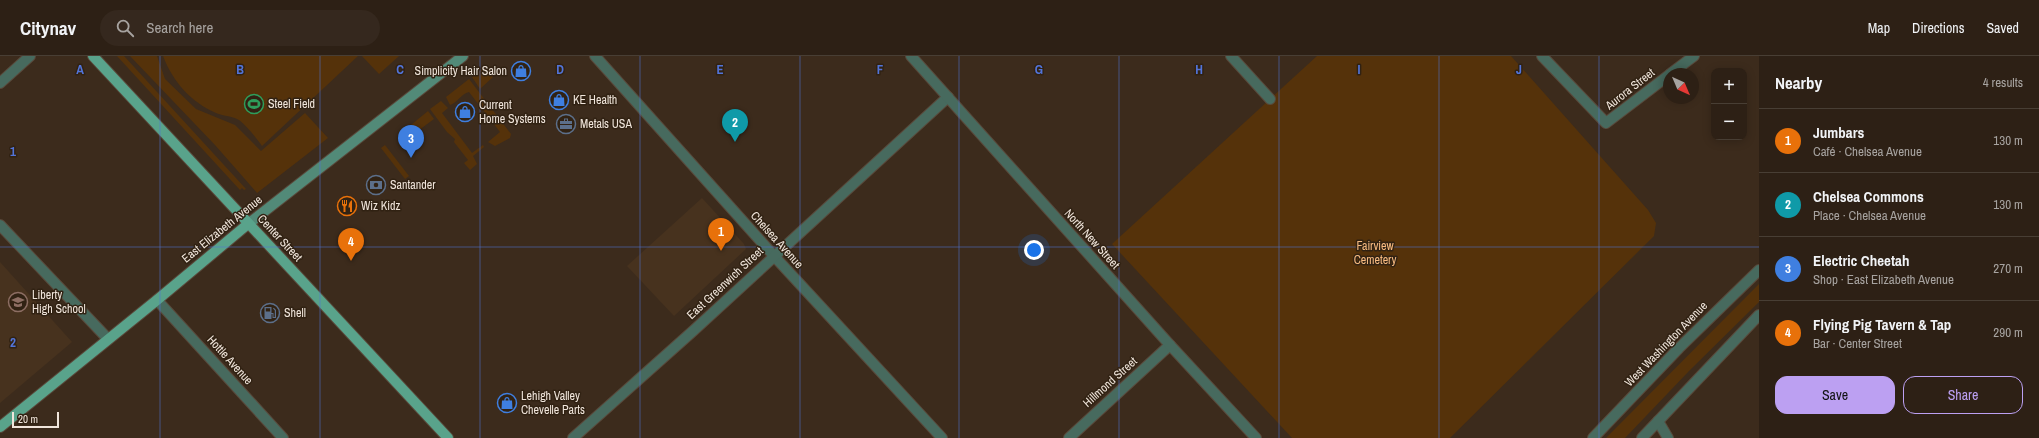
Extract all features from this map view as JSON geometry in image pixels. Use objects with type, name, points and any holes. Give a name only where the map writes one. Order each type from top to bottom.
[{"type":"main road","name":"Center Street","points":[[93,56],[448,438]]},
{"type":"main road","name":"East Elizabeth Avenue","points":[[0,427],[248,224],[463,56]]},
{"type":"street","points":[[0,83],[30,56]]},
{"type":"street","name":"Chelsea Avenue","points":[[595,56],[774,256],[942,438]]},
{"type":"street","name":"North New Street","points":[[912,56],[1170,345],[1256,438]]},
{"type":"street","points":[[1231,56],[1270,99]]},
{"type":"street","name":"Aurora Street","points":[[1542,56],[1606,123],[1663,80]]},
{"type":"street","name":"Aurora Street","points":[[1679,68],[1694,56]]},
{"type":"street","name":"East Greenwich Street","points":[[573,438],[948,97]]},
{"type":"street","points":[[0,224],[108,339]]},
{"type":"street","name":"West Washington Avenue","points":[[1593,438],[1679,348],[1759,270]]},
{"type":"street","name":"Hottle Avenue","points":[[157,300],[282,438]]},
{"type":"street","points":[[1642,438],[1759,315]]},
{"type":"street","name":"Hillmond Street","points":[[1069,438],[1170,345]]},
{"type":"street","points":[[1658,421],[1668,438]]},
{"type":"shaded area","points":[[702,198],[744,244],[746,249],[674,316],[627,266]]},
{"type":"shaded area","name":"Liberty High School","points":[[0,262],[72,342],[0,403]]},
{"type":"green space","points":[[117,56],[124,56],[246,189],[244,190],[242,188],[240,190]]},
{"type":"green space","points":[[130,56],[157,56],[165,79],[196,109],[235,125],[261,151],[305,113],[328,138],[257,193],[215,145]]},
{"type":"green space","name":"Steel Field","points":[[163,56],[358,56],[262,146],[240,121],[235,118],[216,113],[191,97],[178,83]]},
{"type":"green space","points":[[362,56],[399,56],[379,74]]},
{"type":"green space","name":"Fairview Cemetery","points":[[1317,56],[1511,56],[1648,210],[1656,223],[1654,236],[1450,438],[1292,438],[1112,244]]},
{"type":"green space","points":[[486,66],[493,77],[480,89],[472,77]]},
{"type":"green space","points":[[469,79],[511,134],[510,138],[495,146],[488,142],[500,132],[469,92],[450,105],[446,97]]},
{"type":"green space","points":[[441,101],[448,108],[442,113],[472,153],[483,145],[484,147],[473,156],[477,164],[470,170],[464,163],[468,160],[454,142],[455,139],[447,132],[430,109]]},
{"type":"green space","points":[[428,111],[434,119],[411,136],[406,129]]},
{"type":"green space","points":[[385,145],[409,176],[405,179],[381,148]]},
{"type":"green space","points":[[1759,284],[1759,302],[1689,371],[1625,438],[1606,438]]},
{"type":"place","name":"Simplicity Hair Salon","points":[[521,71]]},
{"type":"place","name":"KE Health","points":[[559,100]]},
{"type":"place","name":"Steel Field","points":[[254,104]]},
{"type":"place","name":"Current Home Systems","points":[[465,112]]},
{"type":"place","name":"Metals USA","points":[[566,124]]},
{"type":"place","name":"Chelsea Commons","points":[[735,142]]},
{"type":"place","name":"Electric Cheetah","points":[[411,158]]},
{"type":"place","name":"Santander","points":[[376,185]]},
{"type":"place","name":"Wiz Kidz","points":[[347,206]]},
{"type":"place","name":"Jumbars","points":[[721,251]]},
{"type":"place","name":"Flying Pig Tavern & Tap","points":[[351,261]]},
{"type":"place","name":"Liberty High School","points":[[18,302]]},
{"type":"place","name":"Shell","points":[[270,313]]},
{"type":"place","name":"Lehigh Valley Chevelle Parts","points":[[507,403]]}]
